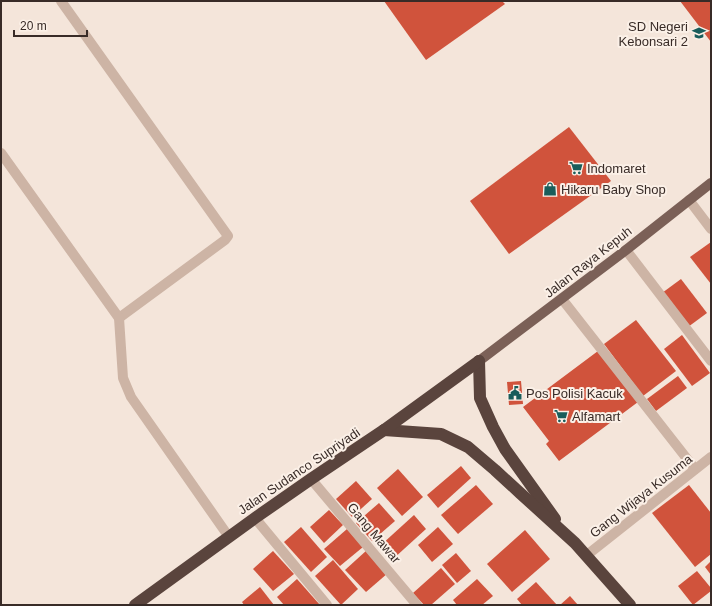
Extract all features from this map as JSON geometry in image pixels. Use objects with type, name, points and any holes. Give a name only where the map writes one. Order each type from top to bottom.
[{"type":"highway","name":"Jalan Sudanco Supriyadi","points":[[135,605],[255,518],[384,430],[479,361]]},
{"type":"highway","points":[[479,361],[480,398],[493,427],[505,449],[566,534]]},
{"type":"highway","points":[[384,430],[441,434],[468,447],[566,534],[587,555],[630,605]]},
{"type":"main road","name":"Jalan Raya Kepuh","points":[[479,361],[626,250],[711,183]]},
{"type":"street","points":[[61,1],[228,236],[225,240],[119,318]]},
{"type":"street","points":[[1,153],[119,318],[123,378],[131,398],[229,537]]},
{"type":"street","points":[[689,200],[711,229]]},
{"type":"street","points":[[626,250],[711,361]]},
{"type":"street","points":[[562,299],[695,469]]},
{"type":"street","name":"Gang Wijaya Kusuma","points":[[587,555],[711,457]]},
{"type":"street","name":"Gang Mawar","points":[[311,479],[417,605]]},
{"type":"street","points":[[255,518],[327,605]]},
{"type":"building","points":[[384,1],[502,1],[505,4],[426,60]]},
{"type":"building","points":[[680,1],[711,1],[711,42],[696,22]]},
{"type":"building","points":[[569,127],[611,181],[509,254],[470,201]]},
{"type":"building","points":[[711,242],[711,284],[690,257]]},
{"type":"building","points":[[681,279],[707,313],[688,327],[662,293]]},
{"type":"building","points":[[636,320],[676,371],[643,396],[604,344]]},
{"type":"building","points":[[682,335],[710,373],[692,386],[664,349]]},
{"type":"building","points":[[598,351],[638,402],[559,461],[546,444],[549,441],[523,407]]},
{"type":"building","points":[[678,376],[687,388],[656,411],[647,399]]},
{"type":"building","name":"Pos Polisi Kacuk","points":[[521,381],[523,404],[509,405],[507,382]]},
{"type":"building","points":[[461,466],[471,478],[438,508],[427,495]]},
{"type":"building","points":[[398,469],[423,497],[402,516],[377,488]]},
{"type":"building","points":[[356,481],[372,499],[352,517],[336,499]]},
{"type":"building","points":[[476,485],[493,504],[458,534],[441,515]]},
{"type":"building","points":[[689,485],[711,513],[711,554],[695,567],[652,513]]},
{"type":"building","points":[[379,503],[395,521],[372,541],[356,523]]},
{"type":"building","points":[[329,510],[343,525],[324,543],[310,527]]},
{"type":"building","points":[[414,515],[426,529],[393,559],[381,545]]},
{"type":"building","points":[[301,527],[327,557],[311,572],[284,542]]},
{"type":"building","points":[[438,527],[453,544],[432,562],[418,545]]},
{"type":"building","points":[[347,529],[363,547],[340,566],[324,549]]},
{"type":"building","points":[[525,530],[550,559],[512,592],[487,564]]},
{"type":"building","points":[[367,550],[388,573],[366,592],[345,570]]},
{"type":"building","points":[[273,551],[294,574],[273,591],[253,569]]},
{"type":"building","points":[[456,553],[471,571],[457,583],[442,565]]},
{"type":"building","points":[[333,560],[358,589],[341,605],[315,576]]},
{"type":"building","points":[[711,561],[711,575],[705,567]]},
{"type":"building","points":[[441,568],[455,584],[431,605],[424,605],[413,593]]},
{"type":"building","points":[[697,571],[711,588],[711,591],[693,605],[678,586]]},
{"type":"building","points":[[297,579],[320,605],[284,605],[277,597]]},
{"type":"building","points":[[477,579],[493,596],[482,605],[457,605],[453,600]]},
{"type":"building","points":[[536,582],[557,605],[522,605],[517,599]]},
{"type":"building","points":[[260,587],[274,605],[244,605],[242,602]]},
{"type":"building","points":[[570,596],[578,605],[560,605]]},
{"type":"place","name":"SD Negeri Kebonsari 2","points":[[699,33]]},
{"type":"place","name":"Indomaret","points":[[576,168]]},
{"type":"place","name":"Hikaru Baby Shop","points":[[550,189]]},
{"type":"place","name":"Pos Polisi Kacuk","points":[[515,393]]},
{"type":"place","name":"Alfamart","points":[[561,416]]}]
